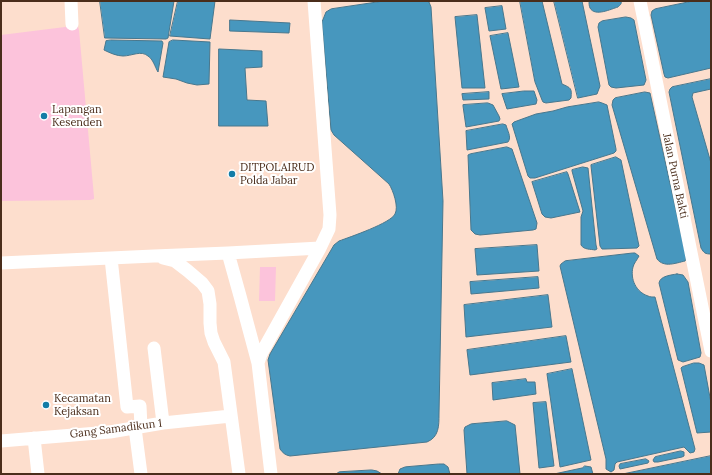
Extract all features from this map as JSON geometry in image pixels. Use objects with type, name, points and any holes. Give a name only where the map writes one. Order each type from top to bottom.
[{"type":"street","points":[[71,1],[72,24]]},
{"type":"street","points":[[258,363],[261,354],[329,229],[330,215],[314,1]]},
{"type":"street","name":"Jalan Purna Bakti","points":[[640,1],[711,351]]},
{"type":"street","points":[[1,263],[320,248]]},
{"type":"street","points":[[228,253],[258,363],[271,474]]},
{"type":"street","points":[[154,256],[174,261],[188,271],[208,291],[210,322],[214,342],[224,362],[238,474]]},
{"type":"street","points":[[111,258],[127,407],[140,406],[138,427],[141,474]]},
{"type":"street","points":[[154,348],[163,424]]},
{"type":"street","name":"Gang Samadikun 1","points":[[1,442],[110,432],[138,427],[231,416]]},
{"type":"street","points":[[34,438],[38,474]]},
{"type":"shaded area","name":"Lapangan Kesenden","points":[[73,26],[78,27],[79,30],[94,199],[1,201],[1,35]]},
{"type":"shaded area","points":[[260,267],[276,267],[275,301],[259,301]]},
{"type":"water","points":[[100,1],[174,1],[168,38],[105,38]]},
{"type":"water","points":[[178,1],[215,1],[210,39],[170,36]]},
{"type":"water","points":[[384,1],[427,1],[431,7],[443,201],[438,431],[431,440],[427,442],[290,456],[284,454],[280,449],[268,360],[270,354],[334,245],[339,241],[370,229],[392,218],[396,211],[395,199],[389,184],[334,135],[331,130],[322,22],[326,12],[331,9]]},
{"type":"water","points":[[520,1],[542,1],[562,84],[571,90],[571,98],[569,100],[546,103],[542,100],[535,82]]},
{"type":"water","points":[[554,1],[582,1],[600,86],[597,94],[578,98]]},
{"type":"water","points":[[589,1],[621,1],[621,4],[618,7],[607,11],[596,12],[592,11]]},
{"type":"water","points":[[693,1],[711,1],[711,68],[668,78],[665,77],[651,15],[652,11],[655,9]]},
{"type":"water","points":[[502,6],[506,29],[489,31],[485,8]]},
{"type":"water","points":[[477,15],[485,88],[462,88],[455,17]]},
{"type":"water","points":[[626,17],[634,20],[646,80],[644,85],[616,88],[609,85],[598,27],[599,23],[602,21]]},
{"type":"water","points":[[230,20],[290,23],[289,33],[230,31]]},
{"type":"water","points":[[508,33],[519,87],[501,89],[490,36]]},
{"type":"water","points":[[173,40],[210,42],[209,84],[197,85],[163,77],[169,42]]},
{"type":"water","points":[[106,41],[162,41],[163,43],[158,72],[150,57],[145,54],[139,53],[121,56],[104,50]]},
{"type":"water","points":[[219,49],[262,51],[262,67],[245,68],[247,100],[266,101],[268,126],[219,126]]},
{"type":"water","points":[[711,79],[711,89],[693,93],[692,97],[711,163],[711,254],[707,254],[701,248],[669,92],[672,87]]},
{"type":"water","points":[[534,91],[537,100],[536,104],[507,109],[502,94]]},
{"type":"water","points":[[489,92],[489,99],[463,100],[462,94]]},
{"type":"water","points":[[645,92],[650,93],[686,256],[685,261],[674,264],[663,263],[657,259],[612,105],[615,98]]},
{"type":"water","points":[[599,102],[607,105],[616,151],[614,153],[535,178],[530,178],[528,176],[512,124],[536,114]]},
{"type":"water","points":[[488,103],[493,105],[499,116],[499,121],[466,127],[463,105]]},
{"type":"water","points":[[503,124],[506,125],[509,134],[510,138],[508,142],[467,150],[466,131]]},
{"type":"water","points":[[507,147],[512,149],[537,223],[536,229],[480,235],[475,234],[471,230],[468,155]]},
{"type":"water","points":[[616,157],[621,160],[639,246],[637,248],[602,249],[600,246],[591,165]]},
{"type":"water","points":[[583,167],[588,168],[597,249],[595,250],[586,249],[581,245],[581,217],[583,211],[572,170]]},
{"type":"water","points":[[567,172],[580,212],[551,218],[545,217],[542,214],[532,182]]},
{"type":"water","points":[[537,245],[539,271],[477,275],[475,249]]},
{"type":"water","points":[[635,253],[639,256],[633,267],[633,280],[640,291],[649,296],[655,297],[695,449],[694,452],[690,453],[684,447],[617,462],[614,470],[611,472],[606,469],[606,459],[560,266],[565,261]]},
{"type":"water","points":[[677,274],[683,275],[688,282],[701,353],[700,357],[683,362],[678,360],[659,283],[664,277]]},
{"type":"water","points":[[538,277],[539,288],[471,294],[470,282]]},
{"type":"water","points":[[548,295],[552,327],[466,337],[464,305]]},
{"type":"water","points":[[566,336],[571,362],[470,375],[467,350]]},
{"type":"water","points":[[694,363],[704,365],[711,403],[711,432],[697,433],[681,368]]},
{"type":"water","points":[[572,369],[591,460],[560,467],[547,374]]},
{"type":"water","points":[[526,379],[527,382],[535,382],[536,394],[493,400],[492,383]]},
{"type":"water","points":[[546,402],[554,466],[539,468],[533,403]]},
{"type":"water","points":[[507,421],[515,425],[520,474],[467,474],[465,427],[471,424]]},
{"type":"water","points":[[681,451],[684,452],[684,456],[682,457],[658,462],[654,462],[653,460],[655,457]]},
{"type":"water","points":[[711,456],[711,474],[623,474]]},
{"type":"water","points":[[646,459],[649,461],[648,463],[620,469],[619,466],[620,464]]},
{"type":"water","points":[[444,464],[448,467],[450,474],[398,474],[400,469],[405,467]]},
{"type":"water","points":[[585,466],[591,467],[593,474],[554,474],[582,468]]},
{"type":"water","points":[[372,470],[382,474],[336,474],[339,472]]},
{"type":"place","name":"Lapangan Kesenden","points":[[44,116]]},
{"type":"place","name":"DITPOLAIRUD Polda Jabar","points":[[232,174]]},
{"type":"place","name":"Kecamatan Kejaksan","points":[[46,405]]}]
